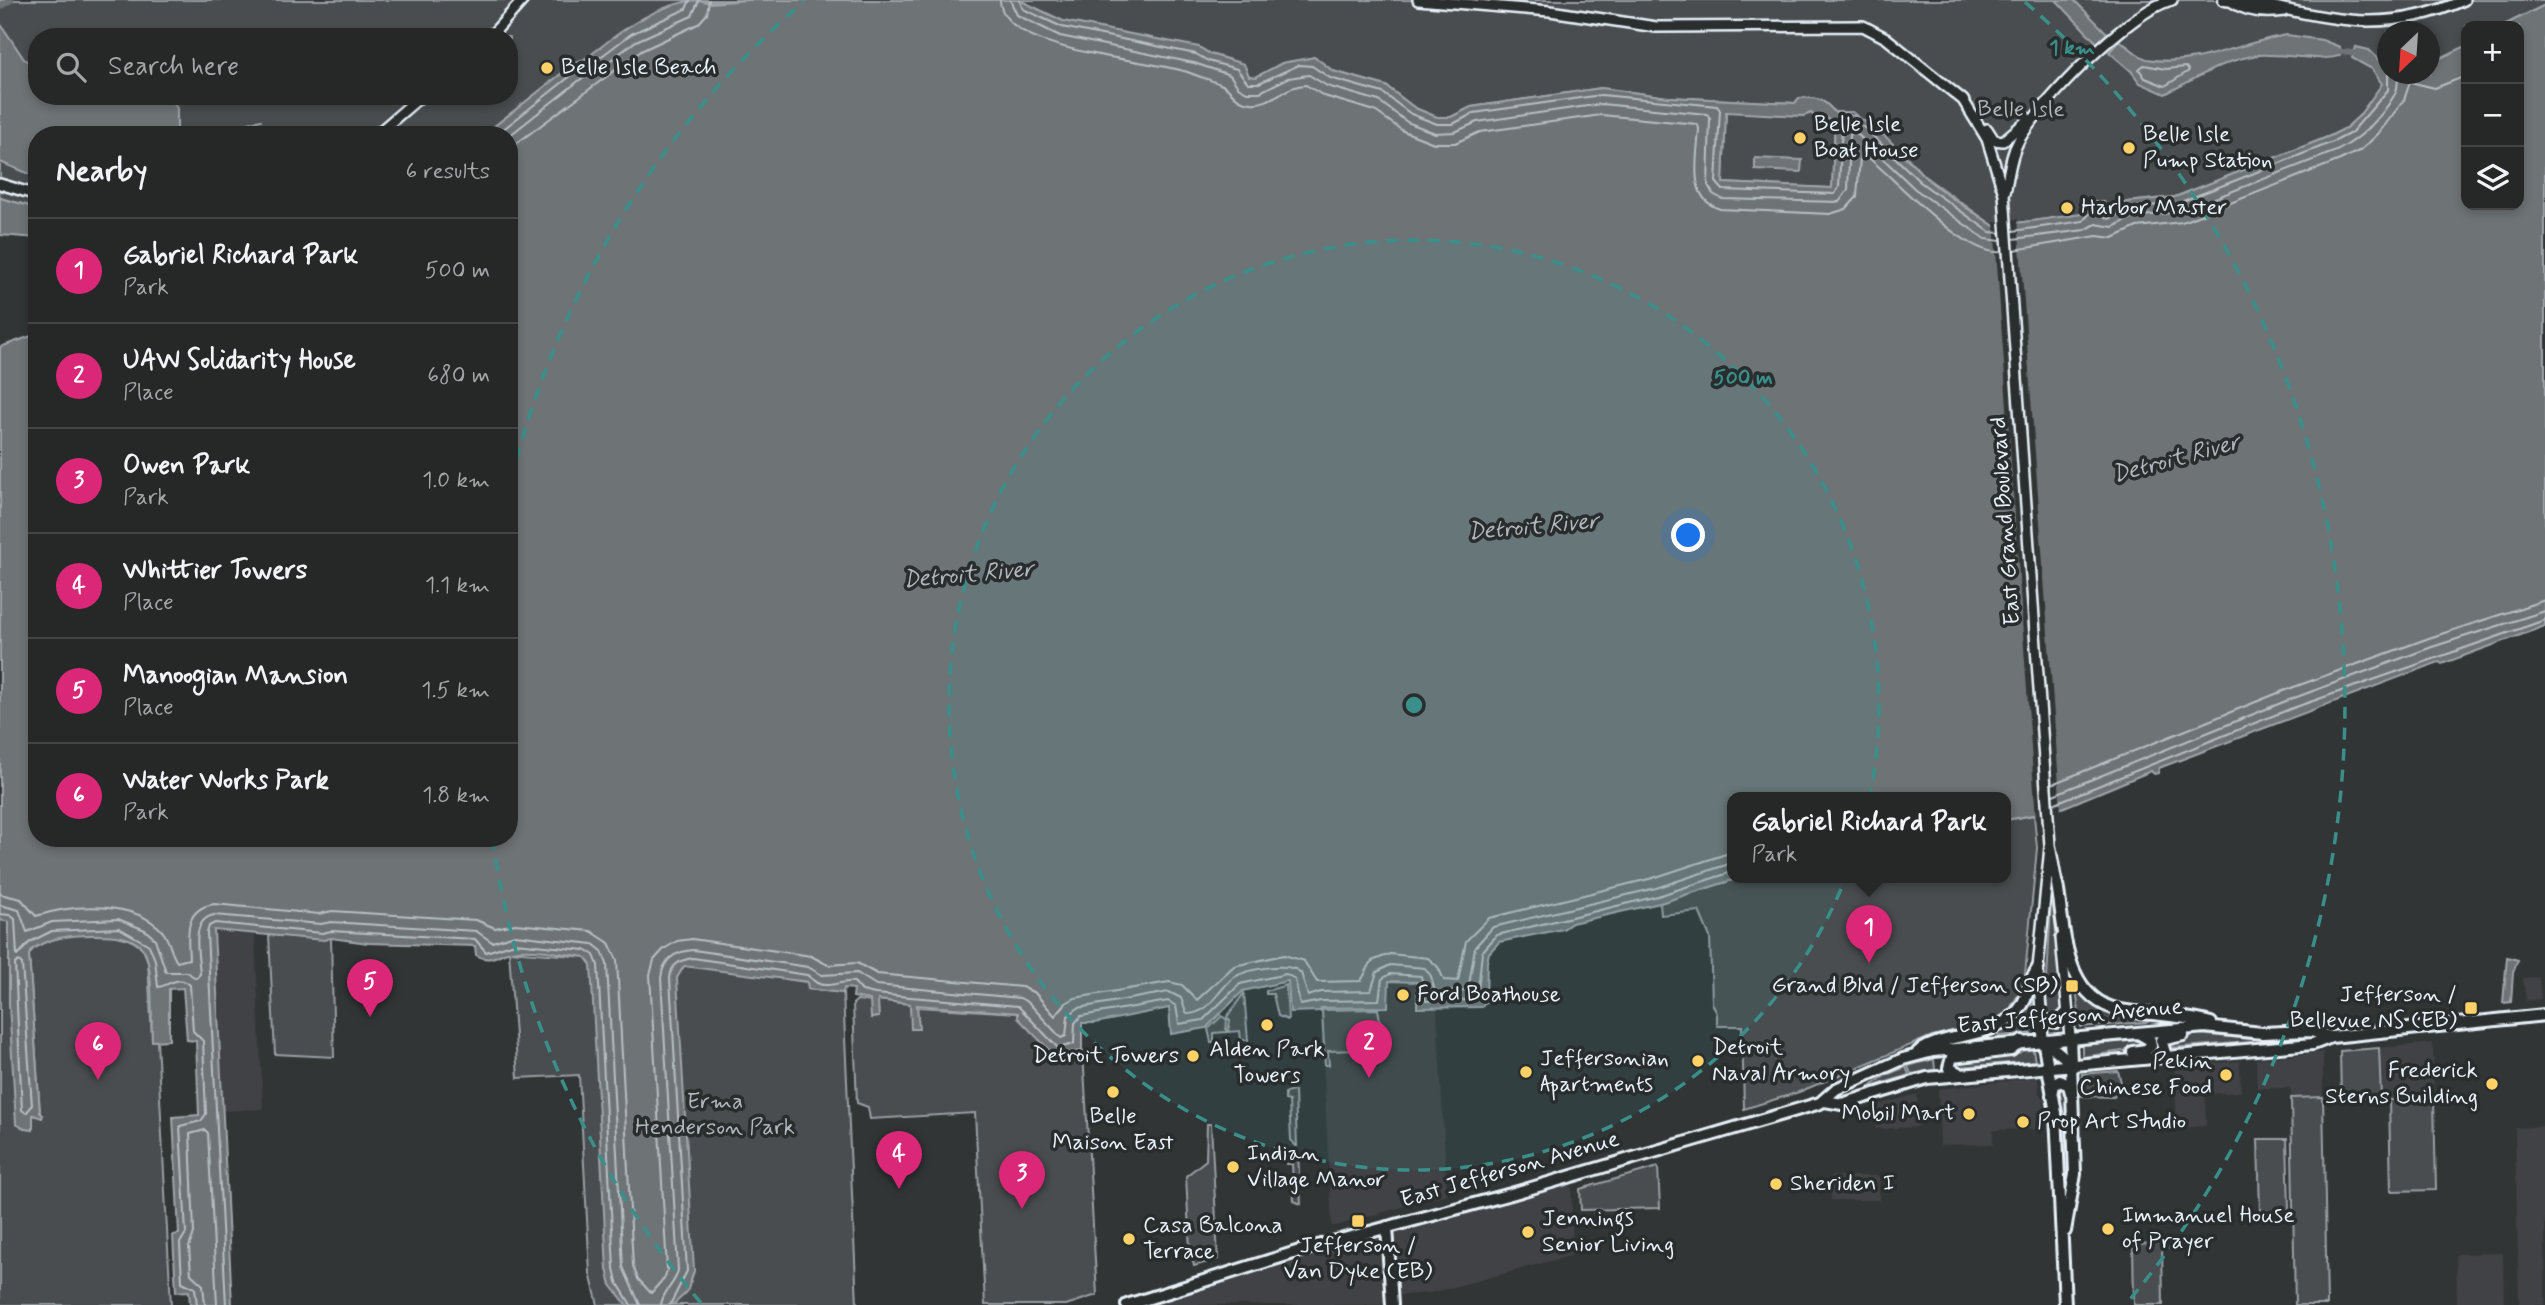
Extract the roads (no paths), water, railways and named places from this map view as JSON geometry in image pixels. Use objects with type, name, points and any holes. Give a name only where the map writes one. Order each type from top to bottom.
[{"type":"main road","points":[[2057,884],[2071,963],[2081,985],[2095,999],[2121,1010],[2199,1020],[2241,1031]]},
{"type":"main road","points":[[1910,1057],[1931,1042],[1987,1031],[2007,1021],[2023,1004],[2031,977],[2038,968]]},
{"type":"main road","name":"East Jefferson Avenue","points":[[1127,1305],[1303,1250],[1825,1101],[1842,1104],[1927,1078],[2313,1044],[2331,1037],[2545,1015]]},
{"type":"main road","points":[[2166,1056],[2160,1045],[2163,1038],[2205,1027]]},
{"type":"main road","name":"East Jefferson Avenue","points":[[1825,1101],[1836,1089],[1910,1057],[1945,1049],[2205,1027],[2262,1033],[2311,1031],[2331,1037]]},
{"type":"main road","points":[[2091,1062],[2105,1055],[2149,1048],[2150,1040],[2132,1032]]},
{"type":"main road","name":"East Grand Boulevard","points":[[2064,1233],[2073,1194],[2070,1037]]},
{"type":"main road","points":[[2043,1039],[2072,1064]]},
{"type":"main road","name":"East Grand Boulevard","points":[[2043,1039],[2056,1113],[2057,1173],[2064,1233],[2065,1305]]},
{"type":"main road","points":[[1962,1074],[1949,1068],[1952,1057],[2011,1050],[2022,1041]]},
{"type":"main road","points":[[2052,1096],[2054,1085],[2060,1081],[2069,1085],[2072,1096]]},
{"type":"main road","points":[[2057,1173],[2060,1179],[2068,1181],[2073,1168]]},
{"type":"main road","points":[[1387,1227],[1392,1305]]},
{"type":"street","points":[[498,28],[523,0]]},
{"type":"street","points":[[1418,0],[1550,11],[1656,27],[1863,26],[1880,34],[1936,75],[1978,114],[1992,137],[2000,142],[2036,114],[2115,37],[2149,9],[2172,0]]},
{"type":"street","points":[[2227,1],[2251,10],[2270,13],[2285,11],[2344,20],[2391,22],[2428,15],[2464,0]]},
{"type":"street","points":[[386,126],[411,105]]},
{"type":"street","points":[[1970,108],[1992,151],[2004,196]]},
{"type":"street","points":[[2004,196],[2015,148],[2036,114]]},
{"type":"street","points":[[0,184],[28,192]]},
{"type":"street","name":"East Grand Boulevard","points":[[2004,196],[2050,845],[2057,884],[2070,1037]]},
{"type":"street","name":"East Grand Boulevard","points":[[2043,1039],[2038,968],[2050,845]]},
{"type":"street","points":[[2040,1013],[2056,1023],[2067,1012]]},
{"type":"water","name":"Detroit River","points":[[699,0],[710,3],[748,0],[1019,0],[1063,21],[1199,47],[1210,54],[1244,64],[1249,76],[1256,77],[1282,63],[1315,57],[1333,71],[1386,86],[1415,108],[1437,117],[1451,117],[1471,107],[1601,88],[1668,97],[1795,103],[1799,98],[1815,99],[1827,104],[1834,112],[1848,114],[1873,126],[1932,183],[1994,226],[2083,214],[2082,202],[2104,202],[2108,212],[2127,202],[2175,197],[2346,128],[2359,116],[2382,84],[2440,84],[2440,58],[2461,48],[2461,210],[2524,210],[2524,21],[2512,21],[2545,5],[2545,626],[2442,664],[2439,662],[2159,768],[2159,773],[2154,774],[2151,771],[2055,811],[2011,819],[2011,792],[1727,792],[1727,882],[1660,903],[1572,923],[1563,929],[1499,942],[1489,953],[1486,1002],[1481,1007],[1417,1008],[1417,982],[1389,981],[1388,1007],[1321,1008],[1320,1011],[1290,1012],[1288,981],[1243,991],[1206,1028],[1171,1034],[1169,1008],[1095,1023],[1082,1023],[1082,1051],[1054,1055],[1018,1018],[1018,1013],[917,1005],[919,1029],[911,1029],[910,1004],[878,1000],[879,1017],[871,1018],[870,1000],[853,997],[854,989],[844,988],[843,993],[808,989],[807,982],[684,966],[677,978],[694,1271],[687,1292],[673,1305],[627,1305],[611,1285],[607,1269],[591,965],[585,957],[530,950],[512,951],[486,958],[476,955],[475,946],[368,943],[214,930],[232,1305],[190,1305],[189,1291],[176,1292],[173,1235],[179,1234],[173,1117],[199,1115],[196,1041],[187,1040],[183,988],[169,989],[169,1040],[152,1041],[149,967],[143,949],[133,940],[119,936],[84,935],[52,940],[31,950],[29,955],[40,1113],[43,1115],[42,1118],[33,1115],[33,1130],[16,1124],[9,1004],[9,922],[0,920],[0,347],[28,337],[28,847],[518,847],[518,126],[494,126],[575,63],[581,63],[621,32],[651,14],[683,2]],"holes":[[[1726,112],[1803,116],[1811,113],[1835,120],[1832,188],[1723,183]]]},
{"type":"water","points":[[2056,0],[2074,0],[2107,33],[2097,43]]},
{"type":"water","points":[[0,23],[28,61],[28,105],[176,105],[177,108],[177,126],[28,126],[28,173],[0,162]]},
{"type":"water","points":[[2287,35],[2322,40],[2340,47],[2340,55],[2325,58],[2267,55],[2246,57],[2222,65],[2165,94],[2140,83],[2131,71],[2109,52],[2119,41],[2147,59],[2183,60]]},
{"type":"water","points":[[2356,47],[2369,50],[2377,58],[2377,76],[2372,69],[2352,58]]},
{"type":"water","points":[[1755,158],[1802,160],[1801,172],[1755,170]]},
{"type":"water","points":[[0,198],[28,206],[28,237],[0,235]]},
{"type":"water","points":[[2507,957],[2518,960],[2513,973],[2511,1002],[2503,1003]]},
{"type":"waterway","points":[[1,6],[11,0]]},
{"type":"waterway","points":[[2335,51],[2359,54]]},
{"type":"waterway","points":[[236,126],[261,120]]},
{"type":"place","name":"Belle Isle Beach","points":[[547,68]]},
{"type":"place","name":"Belle Isle Boat House","points":[[1800,138]]},
{"type":"place","name":"Belle Isle Pump Station","points":[[2129,148]]},
{"type":"place","name":"Harbor Master","points":[[2067,208]]},
{"type":"place","name":"Gabriel Richard Park","points":[[1869,963]]},
{"type":"place","name":"Grand Blvd / Jefferson (SB)","points":[[2072,986]]},
{"type":"place","name":"Ford Boathouse","points":[[1403,995]]},
{"type":"place","name":"Jefferson / Bellevue NS (EB)","points":[[2471,1008]]},
{"type":"place","name":"Manoogian Mansion","points":[[370,1017]]},
{"type":"place","name":"Alden Park Towers","points":[[1267,1025]]},
{"type":"place","name":"Detroit Towers","points":[[1193,1056]]},
{"type":"place","name":"Detroit Naval Armory","points":[[1698,1061]]},
{"type":"place","name":"Jeffersonian Apartments","points":[[1526,1072]]},
{"type":"place","name":"Pekin Chinese Food","points":[[2226,1075]]},
{"type":"place","name":"UAW Solidarity House","points":[[1369,1078]]},
{"type":"place","name":"Water Works Park","points":[[98,1080]]},
{"type":"place","name":"Frederick Sterns Building","points":[[2492,1084]]},
{"type":"place","name":"Belle Maison East","points":[[1113,1092]]},
{"type":"place","name":"Mobil Mart","points":[[1969,1114]]},
{"type":"place","name":"Prop Art Studio","points":[[2023,1122]]},
{"type":"place","name":"Indian Village Manor","points":[[1233,1167]]},
{"type":"place","name":"Sheriden I","points":[[1776,1184]]},
{"type":"place","name":"Whittier Towers","points":[[899,1189]]},
{"type":"place","name":"Owen Park","points":[[1022,1209]]},
{"type":"place","name":"Jefferson / Van Dyke (EB)","points":[[1358,1221]]},
{"type":"place","name":"Immanuel House of Prayer","points":[[2108,1229]]},
{"type":"place","name":"Jennings Senior Living","points":[[1528,1232]]},
{"type":"place","name":"Casa Balcona Terrace","points":[[1129,1239]]},
{"type":"park label","name":"Belle Isle","points":[[2021,110]]},
{"type":"park label","name":"Erma Henderson Park","points":[[715,1115]]}]
